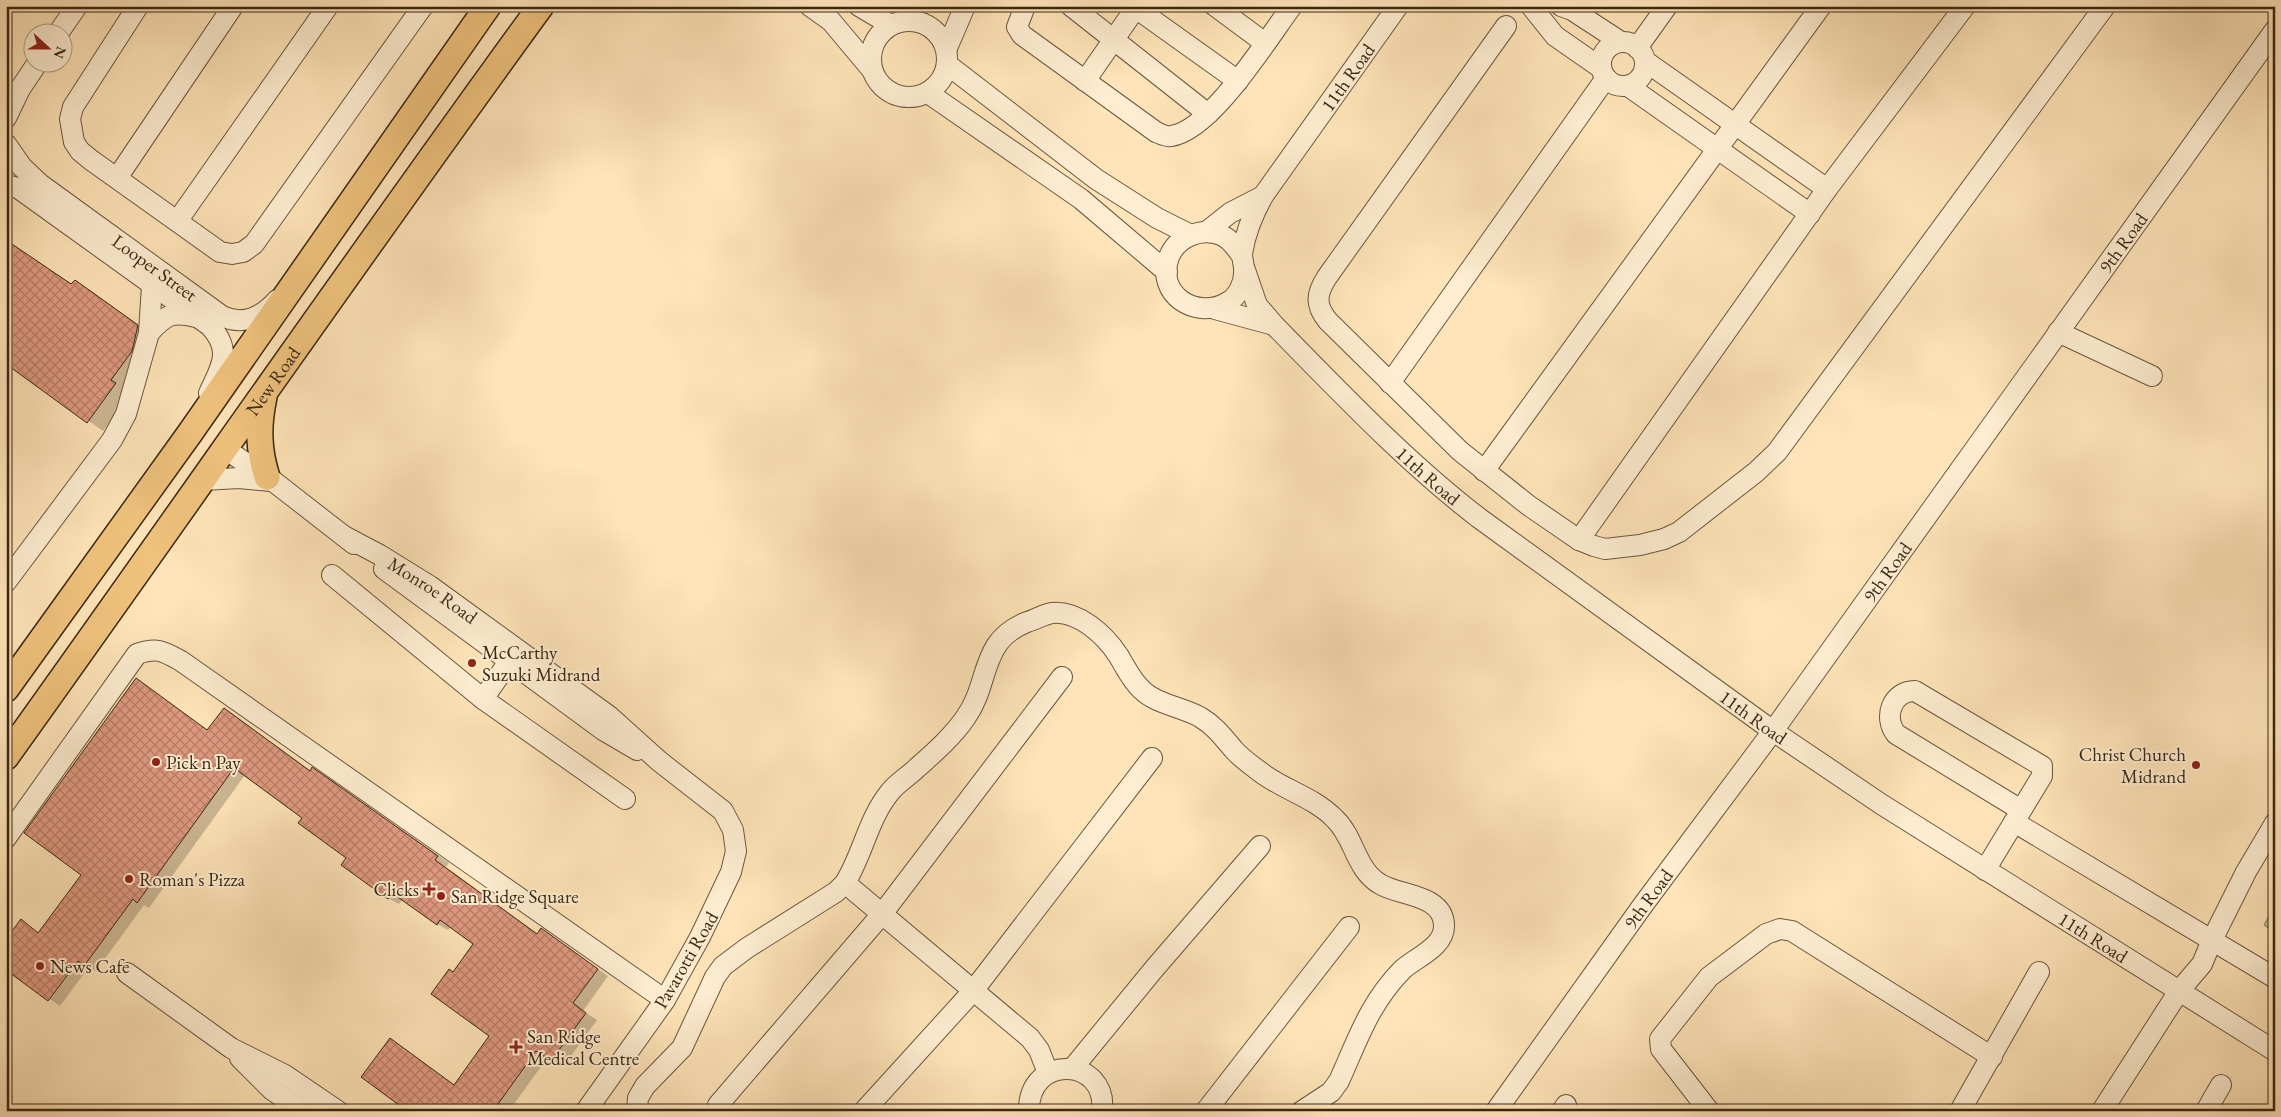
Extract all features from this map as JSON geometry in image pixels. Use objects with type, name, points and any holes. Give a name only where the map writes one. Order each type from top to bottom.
[{"type":"main road","name":"New Road","points":[[6,689],[190,433],[488,6]]},
{"type":"main road","points":[[412,115],[468,54],[506,6]]},
{"type":"main road","name":"New Road","points":[[6,757],[204,480],[386,218],[541,6]]},
{"type":"main road","points":[[266,390],[258,436],[261,456],[270,479]]},
{"type":"main road","points":[[160,475],[191,458],[224,450]]},
{"type":"street","points":[[66,22],[77,6]]},
{"type":"street","points":[[138,6],[73,107],[70,119],[74,142],[80,151],[220,252],[232,254],[243,252],[254,244],[423,6]]},
{"type":"street","points":[[117,178],[233,6]]},
{"type":"street","points":[[178,220],[328,6]]},
{"type":"street","points":[[810,6],[831,21],[872,70],[880,85],[894,95],[911,98],[928,93],[941,81],[947,57],[965,6]]},
{"type":"street","points":[[859,6],[899,22],[924,23],[938,33],[947,57],[1096,179],[1157,218],[1198,233],[1221,235],[1234,243],[1243,263],[1241,288],[1231,301],[1215,309],[1198,309],[1182,302],[1171,289],[1167,272],[1169,257],[1178,244],[1198,233]]},
{"type":"street","points":[[872,70],[872,52],[878,36],[925,6]]},
{"type":"street","points":[[1025,6],[1017,27],[1022,35],[1156,132],[1168,136],[1179,134],[1208,114],[1238,81],[1292,6]]},
{"type":"street","points":[[1071,6],[1208,114]]},
{"type":"street","points":[[1215,6],[1265,43]]},
{"type":"street","name":"11th Road","points":[[1398,6],[1263,196],[1255,211],[1243,263],[1257,305],[1274,326],[1443,490],[1773,731],[1881,804],[2275,1051]]},
{"type":"street","points":[[1531,6],[1555,36],[1604,73],[1616,85],[1628,86],[1810,214]]},
{"type":"street","points":[[1561,6],[1572,10],[1634,50],[1736,126],[1827,189]]},
{"type":"street","points":[[1634,50],[1667,6]]},
{"type":"street","points":[[1484,471],[1719,151],[1822,6]]},
{"type":"street","points":[[1579,540],[1827,189],[1965,6]]},
{"type":"street","points":[[1506,26],[1320,288],[1317,300],[1320,311],[1460,452],[1579,540],[1605,549],[1640,545],[1664,539],[1679,532],[1766,463],[1777,452],[2105,6]]},
{"type":"street","points":[[1085,81],[1135,7],[1238,81]]},
{"type":"street","name":"9th Road","points":[[1496,1111],[1643,905],[1773,731],[2275,30]]},
{"type":"street","points":[[1390,383],[1604,73],[1601,62],[1605,51],[1634,50]]},
{"type":"street","points":[[1628,86],[1639,79],[1645,67],[1634,50]]},
{"type":"street","points":[[6,118],[13,92],[30,72]]},
{"type":"street","points":[[928,93],[1081,200],[1167,272]]},
{"type":"street","name":"Looper Street","points":[[6,144],[22,167],[40,184],[231,320],[249,320],[260,316],[270,308],[310,262]]},
{"type":"street","name":"Looper Street","points":[[6,185],[23,192],[197,317],[219,335],[224,352],[222,364],[190,433]]},
{"type":"street","name":"11th Road","points":[[1198,233],[1230,213],[1263,196]]},
{"type":"street","points":[[6,582],[112,440],[126,414],[149,333],[152,285]]},
{"type":"street","name":"11th Road","points":[[1215,309],[1274,326]]},
{"type":"street","points":[[149,333],[162,318],[169,315],[183,314],[197,317]]},
{"type":"street","points":[[2058,332],[2152,376]]},
{"type":"street","name":"Monroe Road","points":[[224,450],[270,479],[344,536],[402,585],[513,655],[603,730],[659,760],[723,811],[733,830],[736,851]]},
{"type":"street","points":[[204,480],[270,479]]},
{"type":"street","points":[[332,575],[483,699],[625,798]]},
{"type":"street","points":[[637,1111],[638,1098],[645,1086],[682,1048],[715,978],[723,966],[747,948],[836,892],[846,883],[876,812],[891,790],[953,734],[968,714],[997,643],[1016,627],[1052,613],[1069,615],[1101,635],[1116,652],[1143,692],[1200,718],[1220,731],[1235,751],[1261,773],[1326,810],[1347,834],[1358,862],[1380,884],[1428,901],[1438,909],[1444,926],[1436,945],[1408,964],[1374,1004],[1339,1081],[1331,1092],[1302,1111]]},
{"type":"street","points":[[6,838],[137,654],[150,650],[161,650],[181,661],[665,1000]]},
{"type":"street","points":[[483,699],[513,655]]},
{"type":"street","points":[[718,1105],[882,914],[1062,677]]},
{"type":"street","points":[[1986,870],[2017,816],[2042,776],[2042,766],[1915,691],[1901,694],[1893,702],[1889,715],[1891,727],[1896,734],[2017,816],[2275,978]]},
{"type":"street","points":[[864,1111],[972,991],[1152,758]]},
{"type":"street","points":[[2102,1111],[2179,991],[2198,970],[2212,940],[2275,823]]},
{"type":"street","points":[[1072,1069],[1154,969],[1260,846]]},
{"type":"street","name":"Pavarotti Road","points":[[586,1111],[665,1000],[722,895],[731,872],[736,851]]},
{"type":"street","points":[[846,883],[1036,1045],[1048,1073]]},
{"type":"street","points":[[1206,1111],[1349,927]]},
{"type":"street","points":[[1709,1111],[1660,1049],[1660,1039],[1709,977],[1766,934],[1775,930],[1792,931],[1992,1057]]},
{"type":"street","points":[[1960,1111],[2039,972]]},
{"type":"street","points":[[127,973],[231,1048],[285,1075],[338,1111]]},
{"type":"street","points":[[231,1048],[272,1090],[303,1111]]},
{"type":"street","points":[[1029,1111],[1029,1099],[1033,1089],[1048,1073],[1060,1069],[1072,1069],[1082,1072],[1097,1085],[1102,1095],[1102,1111]]},
{"type":"street","points":[[2206,1111],[2221,1085]]},
{"type":"green space","points":[[2275,905],[2275,932],[2264,925]]},
{"type":"building","points":[[6,240],[71,284],[75,280],[138,325],[132,351],[111,380],[116,383],[87,423],[6,364]]},
{"type":"building","name":"San Ridge Square","points":[[136,678],[207,730],[224,708],[310,771],[312,767],[438,856],[435,860],[537,934],[541,928],[598,969],[573,1003],[586,1013],[551,1061],[536,1051],[493,1111],[407,1111],[361,1077],[390,1038],[454,1085],[489,1036],[431,994],[449,969],[453,972],[473,944],[440,920],[437,925],[392,893],[388,899],[341,865],[346,858],[298,823],[302,818],[234,768],[137,903],[133,899],[84,966],[78,961],[48,1001],[6,970],[6,939],[21,919],[38,933],[81,875],[24,833]]},
{"type":"place","name":"McCarthy Suzuki Midrand","points":[[472,663]]},
{"type":"place","name":"Pick n Pay","points":[[156,762]]},
{"type":"place","name":"Christ Church Midrand","points":[[2196,765]]},
{"type":"place","name":"Roman's Pizza","points":[[129,879]]},
{"type":"place","name":"Clicks","points":[[429,889]]},
{"type":"place","name":"San Ridge Square","points":[[441,896]]},
{"type":"place","name":"News Cafe","points":[[40,966]]},
{"type":"place","name":"San Ridge Medical Centre","points":[[516,1047]]}]
